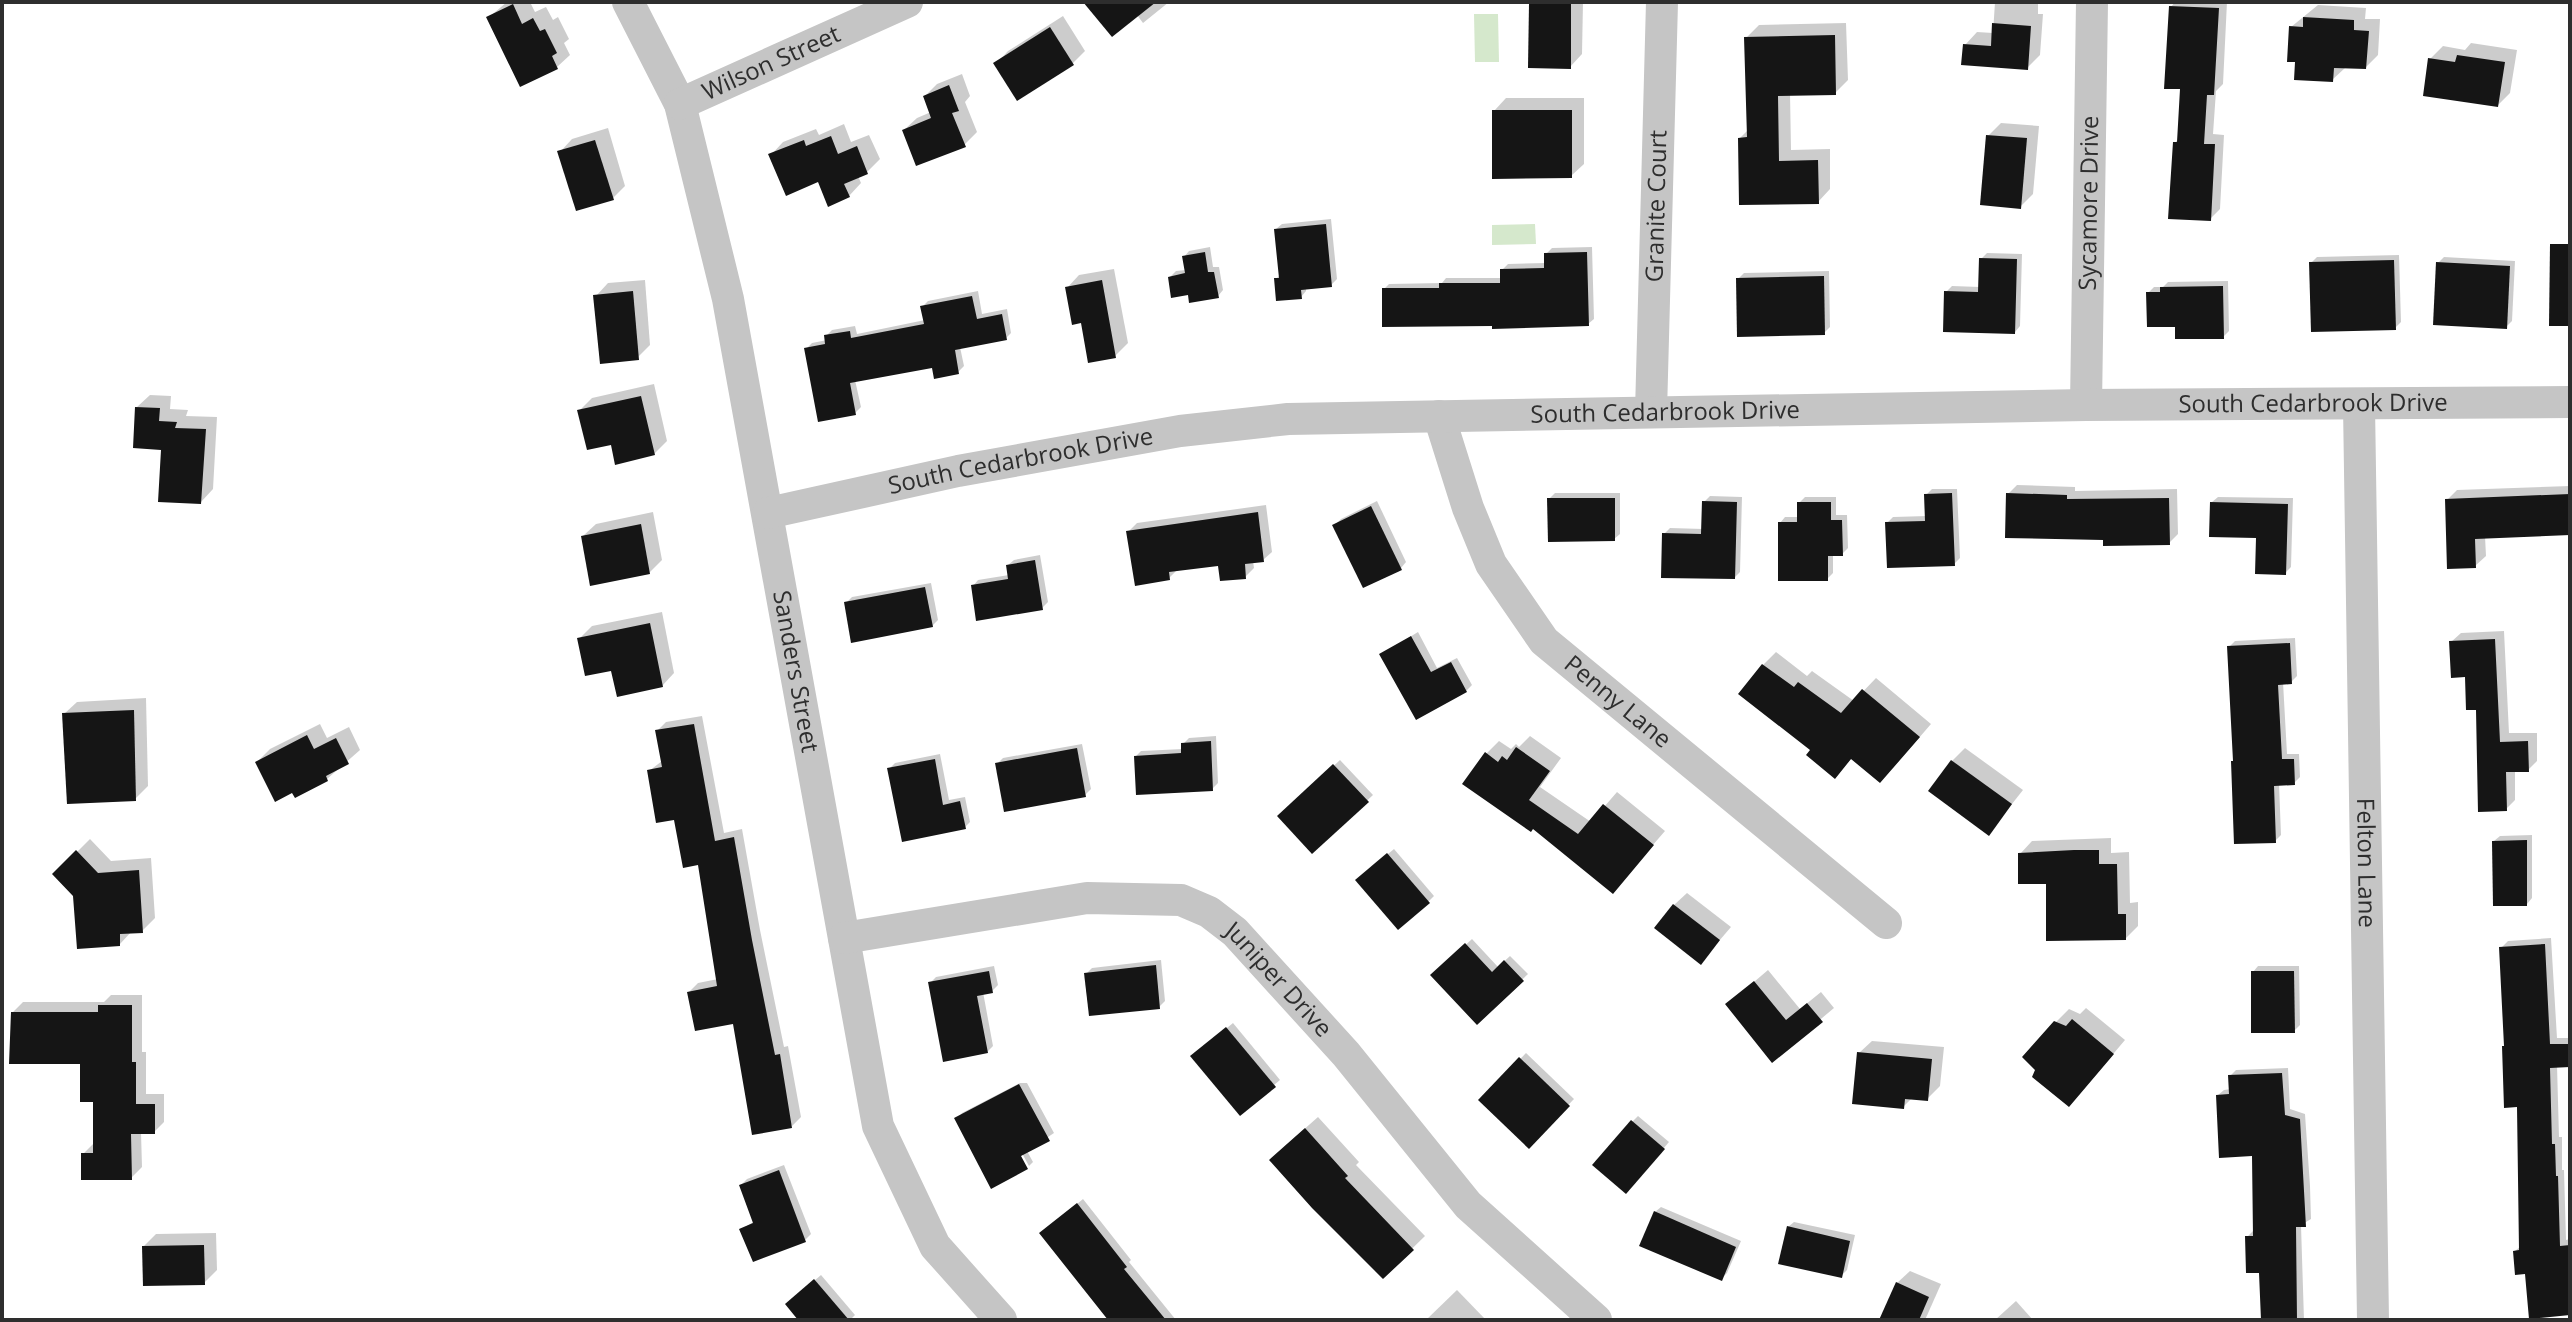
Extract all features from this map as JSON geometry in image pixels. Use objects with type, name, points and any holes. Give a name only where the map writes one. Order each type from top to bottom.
[{"type":"street","name":"Sanders Street","points":[[628,2],[680,104],[728,299],[878,1126],[935,1246],[1001,1320]]},
{"type":"street","name":"Wilson Street","points":[[680,104],[907,2]]},
{"type":"street","name":"Granite Court","points":[[1651,412],[1662,2]]},
{"type":"street","name":"Sycamore Drive","points":[[2086,405],[2092,2]]},
{"type":"street","name":"South Cedarbrook Drive","points":[[768,513],[958,471],[1180,431],[1288,419],[2086,405],[2570,402]]},
{"type":"street","name":"Felton Lane","points":[[2359,405],[2373,1320]]},
{"type":"street","name":"Penny Lane","points":[[1439,416],[1468,508],[1491,564],[1544,641],[1886,923]]},
{"type":"street","name":"Juniper Drive","points":[[844,938],[1087,898],[1181,900],[1209,912],[1235,932],[1346,1054],[1468,1205],[1596,1320]]},
{"type":"shaded area","points":[[1474,14],[1498,14],[1499,62],[1475,62]]},
{"type":"shaded area","points":[[1535,224],[1536,244],[1492,245],[1492,225]]},
{"type":"building","points":[[1083,2],[1156,2],[1112,37]]},
{"type":"building","points":[[1529,3],[1571,4],[1571,69],[1528,68]]},
{"type":"building","points":[[513,4],[522,24],[533,18],[540,31],[545,29],[557,53],[552,56],[558,69],[520,87],[486,17]]},
{"type":"building","points":[[2169,6],[2219,8],[2214,95],[2207,95],[2204,144],[2215,144],[2211,221],[2168,219],[2180,89],[2164,89]]},
{"type":"building","points":[[2303,17],[2354,20],[2354,30],[2369,31],[2366,69],[2334,68],[2333,82],[2294,80],[2295,62],[2287,62],[2289,26],[2303,27]]},
{"type":"building","points":[[1992,23],[2031,26],[2028,70],[1961,65],[1963,44],[1991,46]]},
{"type":"building","points":[[1050,27],[1074,65],[1017,101],[993,63]]},
{"type":"building","points":[[1835,35],[1836,95],[1778,96],[1779,161],[1818,160],[1819,204],[1739,205],[1738,138],[1747,137],[1744,37]]},
{"type":"building","points":[[2457,55],[2505,62],[2498,107],[2423,96],[2428,58],[2455,62]]},
{"type":"building","points":[[949,85],[959,111],[952,113],[966,147],[916,166],[902,130],[931,118],[923,96]]},
{"type":"building","points":[[1492,110],[1572,110],[1572,178],[1492,179]]},
{"type":"building","points":[[1986,135],[2027,138],[2021,209],[1980,205]]},
{"type":"building","points":[[831,136],[838,154],[857,146],[868,174],[844,184],[850,197],[828,207],[818,182],[786,196],[768,154],[804,140],[806,146]]},
{"type":"building","points":[[595,140],[614,200],[576,211],[557,151]]},
{"type":"building","points":[[1326,224],[1332,287],[1301,290],[1302,299],[1276,301],[1274,278],[1279,278],[1274,229]]},
{"type":"building","points":[[2550,244],[2570,244],[2570,326],[2549,326]]},
{"type":"building","points":[[1205,252],[1208,272],[1214,272],[1219,298],[1189,303],[1188,295],[1171,298],[1168,277],[1185,273],[1182,256]]},
{"type":"building","points":[[1587,252],[1589,326],[1492,329],[1492,326],[1382,327],[1382,288],[1439,288],[1439,283],[1500,283],[1500,269],[1544,268],[1544,253]]},
{"type":"building","points":[[1979,258],[2017,259],[2015,334],[1943,332],[1944,291],[1978,292]]},
{"type":"building","points":[[2394,260],[2396,330],[2311,332],[2309,262]]},
{"type":"building","points":[[2436,262],[2510,266],[2507,329],[2433,325]]},
{"type":"building","points":[[1824,276],[1825,335],[1737,337],[1736,278]]},
{"type":"building","points":[[1102,280],[1116,358],[1088,363],[1081,323],[1072,325],[1065,287]]},
{"type":"building","points":[[2223,286],[2224,339],[2175,339],[2175,327],[2147,327],[2146,292],[2160,292],[2160,287]]},
{"type":"building","points":[[633,291],[639,360],[600,364],[593,295]]},
{"type":"building","points":[[972,296],[977,319],[1002,314],[1007,340],[955,350],[959,374],[934,379],[932,368],[850,383],[856,415],[818,422],[804,348],[825,344],[824,335],[850,331],[851,338],[924,324],[920,306]]},
{"type":"building","points":[[641,396],[655,455],[615,465],[611,445],[587,450],[577,410]]},
{"type":"building","points":[[135,407],[160,408],[159,421],[177,422],[175,428],[206,429],[201,504],[158,502],[161,450],[133,448]]},
{"type":"building","points":[[1952,493],[1955,566],[1887,568],[1885,522],[1925,521],[1924,494]]},
{"type":"building","points":[[2006,493],[2067,495],[2067,499],[2169,498],[2170,545],[2103,546],[2103,540],[2005,538]]},
{"type":"building","points":[[2570,494],[2570,535],[2475,539],[2476,568],[2447,569],[2445,499]]},
{"type":"building","points":[[1547,498],[1615,498],[1615,541],[1548,542]]},
{"type":"building","points":[[1702,501],[1737,502],[1735,579],[1661,578],[1662,533],[1701,534]]},
{"type":"building","points":[[1797,502],[1831,502],[1831,520],[1842,520],[1843,556],[1828,556],[1828,581],[1778,581],[1778,522],[1797,522]]},
{"type":"building","points":[[2210,502],[2288,504],[2286,575],[2255,574],[2256,538],[2209,537]]},
{"type":"building","points":[[1371,506],[1402,570],[1363,588],[1332,525]]},
{"type":"building","points":[[1258,512],[1264,562],[1245,564],[1246,579],[1220,581],[1218,566],[1169,572],[1170,580],[1135,586],[1126,531]]},
{"type":"building","points":[[641,524],[650,574],[590,586],[581,536]]},
{"type":"building","points":[[1035,560],[1043,610],[976,621],[971,585],[1008,579],[1006,565]]},
{"type":"building","points":[[925,587],[933,627],[851,643],[844,602]]},
{"type":"building","points":[[650,623],[663,687],[617,697],[611,671],[585,676],[577,638]]},
{"type":"building","points":[[1411,636],[1431,672],[1451,662],[1467,692],[1416,720],[1379,654]]},
{"type":"building","points":[[2495,639],[2500,742],[2528,741],[2529,772],[2506,772],[2507,811],[2478,812],[2476,710],[2466,710],[2465,677],[2451,678],[2449,641]]},
{"type":"building","points":[[2290,643],[2292,684],[2278,685],[2282,759],[2294,759],[2295,785],[2274,786],[2276,843],[2234,844],[2227,646]]},
{"type":"building","points":[[1762,664],[1794,687],[1798,682],[1841,713],[1862,689],[1920,737],[1880,783],[1851,759],[1835,779],[1806,755],[1810,750],[1738,694]]},
{"type":"building","points":[[134,710],[136,801],[67,804],[62,713]]},
{"type":"building","points":[[694,724],[715,841],[734,837],[775,1055],[780,1054],[792,1128],[752,1135],[733,1024],[695,1031],[687,992],[717,986],[698,865],[683,868],[674,820],[656,823],[647,770],[662,767],[655,730]]},
{"type":"building","points":[[307,735],[314,749],[336,738],[349,764],[326,776],[328,781],[295,798],[292,793],[275,802],[255,762]]},
{"type":"building","points":[[1211,741],[1213,791],[1136,795],[1134,756],[1181,753],[1181,743]]},
{"type":"building","points":[[1516,747],[1550,771],[1529,800],[1578,834],[1603,804],[1654,845],[1613,894],[1533,829],[1531,832],[1462,784],[1485,752],[1498,762],[1502,756],[1507,760]]},
{"type":"building","points":[[1077,748],[1086,797],[1004,812],[995,763]]},
{"type":"building","points":[[935,759],[943,805],[960,801],[966,829],[902,842],[887,768]]},
{"type":"building","points":[[1951,760],[2012,804],[1989,836],[1928,791]]},
{"type":"building","points":[[1333,764],[1369,802],[1312,854],[1277,816]]},
{"type":"building","points":[[2527,840],[2527,906],[2493,906],[2492,841]]},
{"type":"building","points":[[76,850],[98,873],[139,870],[143,933],[120,934],[120,946],[77,949],[73,896],[52,874]]},
{"type":"building","points":[[2099,850],[2099,864],[2117,864],[2118,914],[2126,914],[2126,940],[2046,941],[2046,884],[2018,884],[2018,853]]},
{"type":"building","points":[[1387,853],[1430,903],[1398,930],[1355,880]]},
{"type":"building","points":[[1673,904],[1720,940],[1701,965],[1654,928]]},
{"type":"building","points":[[1465,943],[1492,972],[1504,960],[1524,981],[1477,1025],[1430,975]]},
{"type":"building","points":[[2545,944],[2550,1044],[2569,1044],[2570,1067],[2550,1068],[2560,1246],[2570,1245],[2570,1315],[2529,1319],[2525,1274],[2515,1275],[2513,1251],[2519,1250],[2517,1107],[2504,1108],[2499,947]]},
{"type":"building","points":[[1156,965],[1160,1009],[1089,1016],[1084,973]]},
{"type":"building","points":[[989,971],[993,993],[977,996],[988,1053],[943,1062],[928,982]]},
{"type":"building","points":[[2251,971],[2294,971],[2295,1033],[2251,1033]]},
{"type":"building","points":[[1754,981],[1786,1020],[1807,1003],[1823,1022],[1772,1063],[1725,1004]]},
{"type":"building","points":[[98,1005],[132,1005],[136,1104],[155,1104],[155,1134],[131,1134],[132,1180],[81,1180],[81,1153],[93,1153],[93,1102],[80,1102],[80,1064],[9,1064],[11,1012],[98,1012]]},
{"type":"building","points":[[2072,1019],[2114,1054],[2069,1107],[2032,1077],[2035,1070],[2022,1057],[2054,1021],[2066,1026]]},
{"type":"building","points":[[1226,1027],[1276,1087],[1240,1116],[1190,1056]]},
{"type":"building","points":[[1857,1052],[1932,1059],[1928,1101],[1905,1099],[1904,1109],[1852,1104]]},
{"type":"building","points":[[1519,1057],[1570,1106],[1529,1149],[1478,1100]]},
{"type":"building","points":[[2282,1073],[2285,1115],[2300,1119],[2306,1227],[2296,1227],[2297,1320],[2261,1320],[2259,1273],[2246,1273],[2245,1236],[2253,1236],[2252,1156],[2219,1158],[2216,1095],[2229,1094],[2228,1075]]},
{"type":"building","points":[[1019,1084],[1050,1141],[1021,1156],[1028,1169],[991,1189],[954,1118]]},
{"type":"building","points":[[1631,1120],[1665,1149],[1626,1194],[1592,1165]]},
{"type":"building","points":[[1305,1128],[1348,1176],[1345,1178],[1414,1250],[1383,1279],[1269,1160]]},
{"type":"building","points":[[779,1170],[806,1242],[753,1262],[739,1229],[753,1223],[739,1185]]},
{"type":"building","points":[[1077,1203],[1127,1267],[1124,1269],[1166,1320],[1108,1320],[1039,1233]]},
{"type":"building","points":[[1654,1211],[1736,1247],[1722,1281],[1639,1246]]},
{"type":"building","points":[[1787,1226],[1850,1241],[1842,1278],[1778,1264]]},
{"type":"building","points":[[204,1245],[205,1285],[143,1286],[142,1246]]},
{"type":"building","points":[[814,1279],[849,1320],[798,1320],[785,1304]]},
{"type":"building","points":[[1896,1282],[1929,1297],[1919,1320],[1879,1320]]}]
